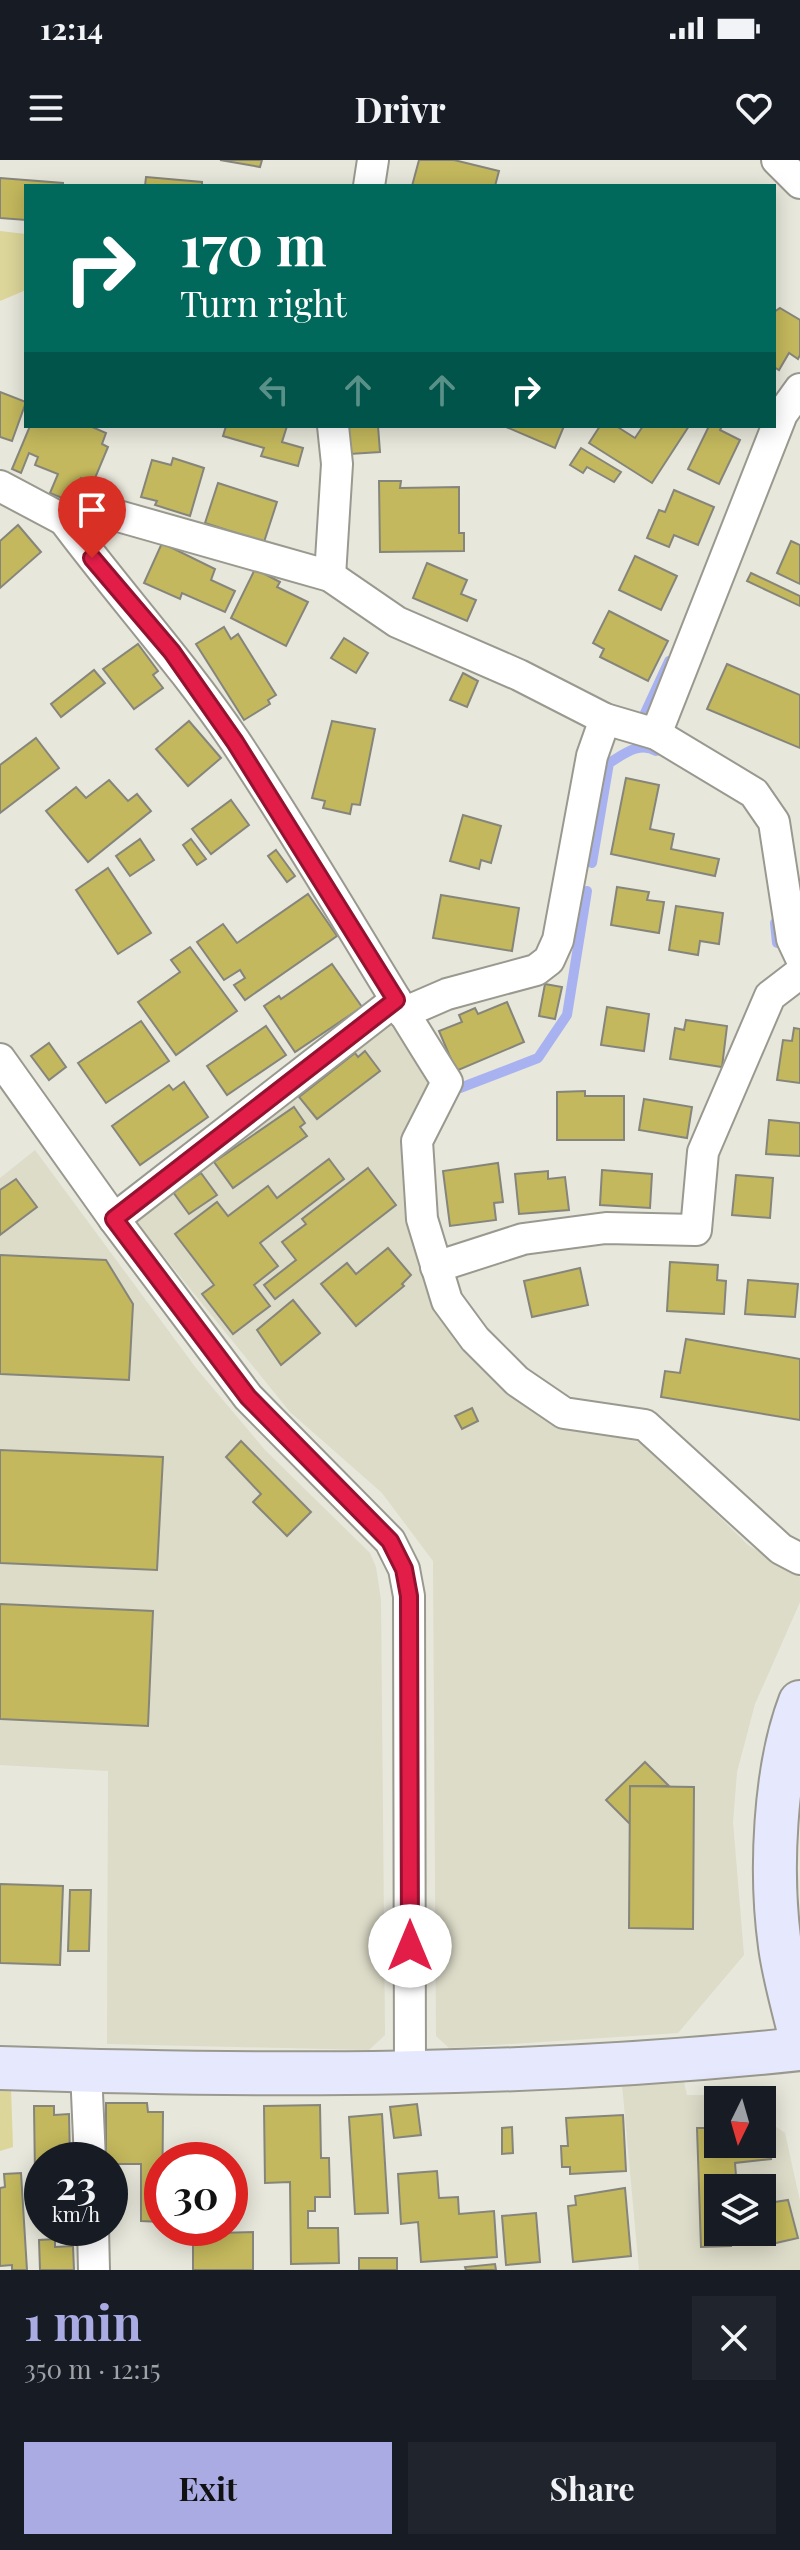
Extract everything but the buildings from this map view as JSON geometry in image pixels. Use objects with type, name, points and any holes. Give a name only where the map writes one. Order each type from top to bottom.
[{"type":"street","points":[[369,184],[373,160]]},
{"type":"street","points":[[777,160],[800,183]]},
{"type":"street","points":[[656,734],[732,551],[782,414],[800,389]]},
{"type":"street","points":[[330,576],[337,464],[333,428]]},
{"type":"street","points":[[0,486],[64,520],[107,577],[172,652],[235,742],[447,1082],[417,1141],[422,1219],[447,1301],[475,1339],[517,1381],[564,1413],[645,1425],[781,1549],[800,1559]]},
{"type":"street","points":[[64,520],[97,510],[330,576],[397,622],[519,675],[605,719],[656,734],[754,793],[774,822],[792,939],[800,956]]},
{"type":"street","points":[[114,1219],[399,1007],[536,970],[549,960],[558,940],[592,756],[605,719]]},
{"type":"street","points":[[436,1267],[523,1239],[592,1229],[696,1230],[703,1152],[770,996],[800,973]]},
{"type":"street","points":[[0,1059],[114,1219],[248,1397],[390,1541],[404,1569],[409,1596],[410,2074]]},
{"type":"street","points":[[800,1702],[781,1784],[776,1865],[780,1946],[800,2036]]},
{"type":"street","points":[[0,2068],[410,2074],[684,2061],[800,2049]]},
{"type":"street","points":[[86,2071],[89,2142]]},
{"type":"street","points":[[93,2246],[94,2270]]},
{"type":"shaded area","points":[[0,231],[24,234],[24,291],[0,301]]},
{"type":"shaded area","points":[[395,1018],[433,1081],[405,1140],[440,1309],[570,1424],[645,1444],[748,1545],[800,1577],[800,1602],[755,1704],[737,1772],[733,1822],[744,1955],[678,2033],[449,2048],[436,2036],[433,1561],[382,1493],[290,1412],[132,1217]]},
{"type":"shaded area","points":[[35,1150],[196,1368],[265,1450],[370,1553],[376,1567],[381,1600],[385,2035],[369,2050],[107,2044],[108,1771],[0,1765],[0,1178]]},
{"type":"shaded area","points":[[684,2082],[687,2095],[704,2095],[704,2158],[776,2158],[776,2127],[785,2133],[800,2201],[800,2270],[639,2270],[622,2084]]},
{"type":"shaded area","points":[[0,2088],[11,2089],[13,2147],[0,2151]]},
{"type":"waterway","points":[[645,713],[669,661]]},
{"type":"waterway","points":[[592,863],[609,763],[638,748],[656,751]]},
{"type":"waterway","points":[[460,1088],[538,1058],[567,1015],[587,891]]},
{"type":"waterway","points":[[775,923],[777,943]]},
{"type":"route","points":[[92,558],[172,652],[235,742],[396,1000],[114,1219],[248,1397],[390,1541],[404,1569],[409,1596],[410,1946]]}]
